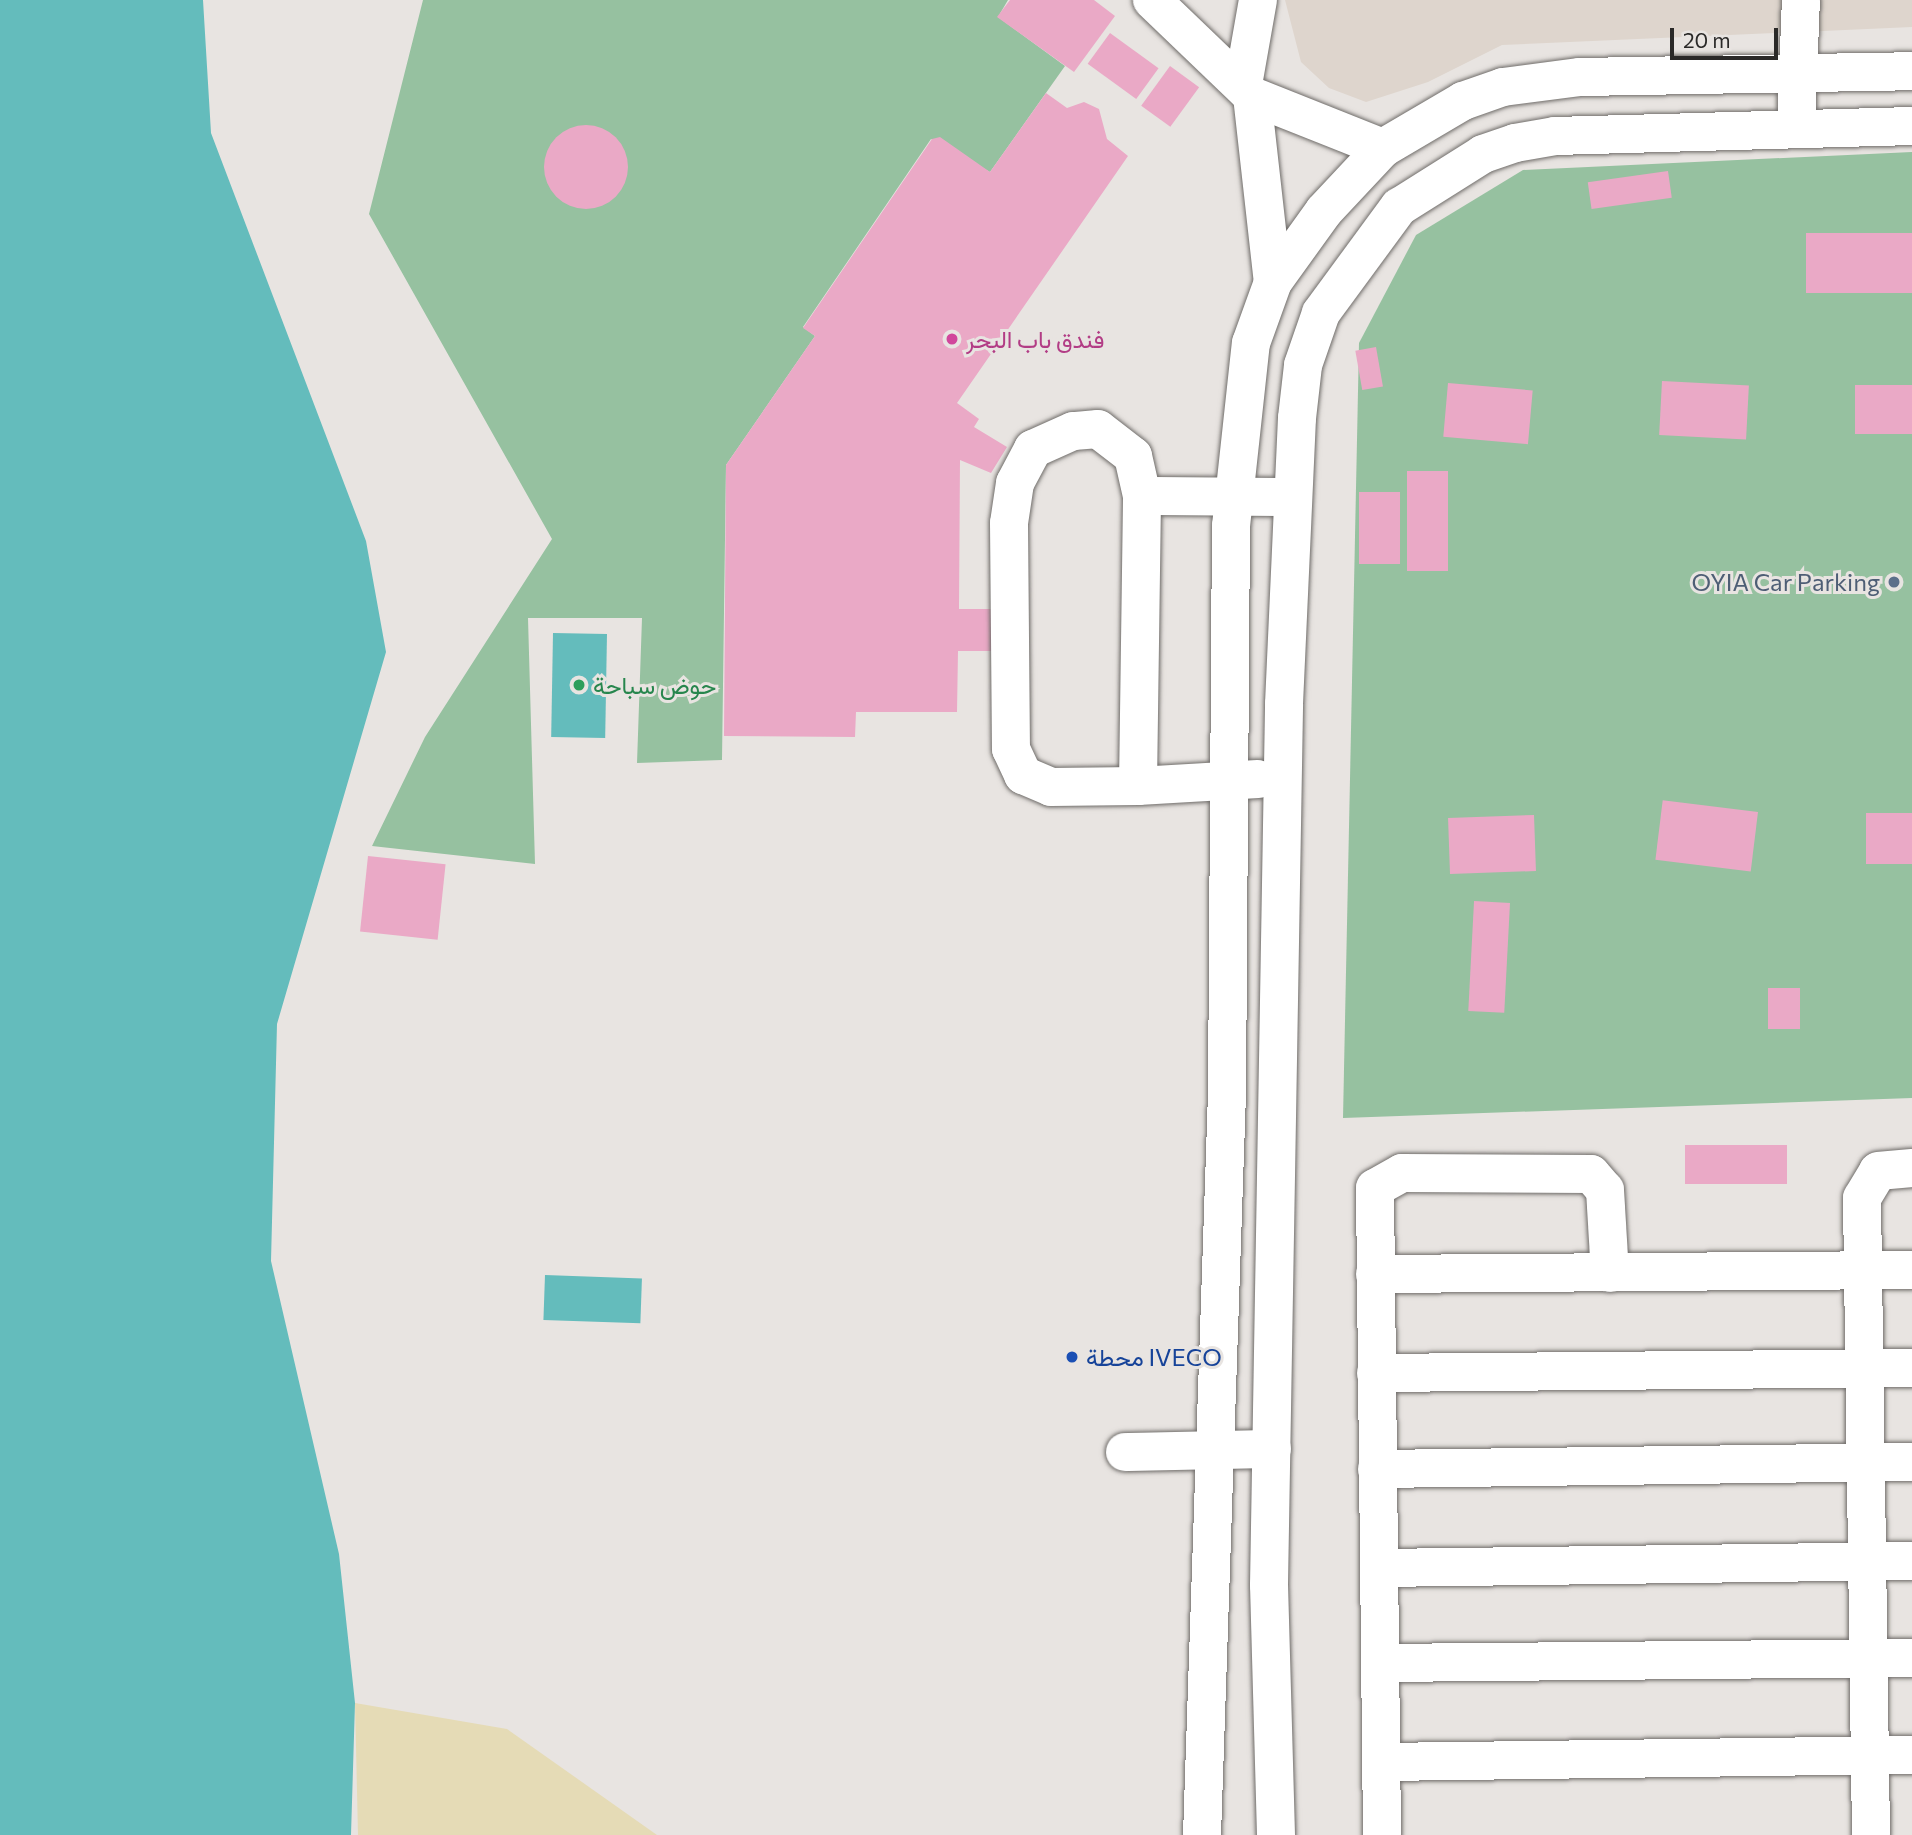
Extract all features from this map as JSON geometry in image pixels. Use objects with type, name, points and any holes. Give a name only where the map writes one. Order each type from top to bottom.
[{"type":"street","points":[[1152,0],[1248,91],[1383,148]]},
{"type":"street","points":[[1258,0],[1248,91],[1273,282]]},
{"type":"street","points":[[1796,128],[1801,0]]},
{"type":"street","points":[[1202,1835],[1216,1450],[1233,779],[1233,498],[1251,343],[1273,282],[1324,211],[1383,148],[1463,101],[1503,87],[1580,77],[1912,71]]},
{"type":"street","points":[[1276,1835],[1272,1449],[1292,497],[1303,365],[1321,313],[1399,207],[1483,154],[1515,143],[1555,136],[1912,126]]},
{"type":"street","points":[[1138,786],[1142,496],[1133,456],[1098,429],[1073,430],[1033,449],[1015,483],[1009,523],[1011,749],[1023,775],[1051,787],[1138,786],[1284,778]]},
{"type":"street","points":[[1142,496],[1292,497]]},
{"type":"street","points":[[1871,1835],[1864,1188],[1878,1171],[1912,1168]]},
{"type":"street","points":[[1382,1835],[1373,1196],[1386,1177],[1567,1171],[1591,1174],[1605,1190],[1610,1273]]},
{"type":"street","points":[[1375,1274],[1912,1270]]},
{"type":"street","points":[[1376,1373],[1912,1368]]},
{"type":"street","points":[[1125,1452],[1272,1449]]},
{"type":"street","points":[[1377,1468],[1912,1462]]},
{"type":"street","points":[[1379,1568],[1912,1561]]},
{"type":"street","points":[[1380,1663],[1912,1658]]},
{"type":"street","points":[[1381,1762],[1912,1755]]},
{"type":"shaded area","points":[[1285,0],[1912,0],[1912,27],[1502,45],[1428,82],[1366,102],[1329,88],[1301,62]]},
{"type":"green space","points":[[423,0],[1008,0],[998,17],[1065,66],[990,172],[931,139],[803,327],[815,336],[726,465],[722,760],[637,763],[642,618],[528,618],[535,864],[372,846],[425,737],[552,539],[369,214]]},
{"type":"green space","points":[[1912,152],[1912,1098],[1343,1118],[1359,343],[1416,235],[1523,170]]},
{"type":"sand","points":[[355,1703],[507,1729],[657,1835],[358,1835]]},
{"type":"water","points":[[0,0],[203,0],[211,133],[366,541],[386,652],[277,1024],[271,1261],[339,1554],[355,1703],[351,1835],[0,1835]]},
{"type":"water","name":"حوض سباحة","points":[[553,633],[607,634],[605,738],[551,737]]},
{"type":"water","points":[[545,1275],[642,1278],[640,1323],[543,1320]]},
{"type":"building","points":[[1010,0],[1094,0],[1115,16],[1074,72],[997,17]]},
{"type":"building","points":[[1110,33],[1159,68],[1136,99],[1088,64]]},
{"type":"building","points":[[1170,66],[1199,87],[1170,127],[1141,106]]},
{"type":"building","points":[[1046,93],[1067,108],[1084,102],[1099,109],[1107,139],[1128,156],[957,403],[979,419],[974,427],[1007,447],[991,473],[960,460],[959,609],[993,609],[993,651],[958,651],[957,712],[856,712],[855,737],[724,736],[726,465],[815,336],[803,328],[932,139],[940,137],[990,172]]},
{"type":"building","points":[[586,125],[602,128],[616,137],[625,151],[628,167],[625,183],[616,197],[602,206],[586,209],[570,206],[556,197],[547,183],[544,167],[547,151],[556,137],[570,128]]},
{"type":"building","points":[[1668,171],[1672,198],[1592,209],[1588,182]]},
{"type":"building","points":[[1806,233],[1912,233],[1912,293],[1806,293]]},
{"type":"building","points":[[1376,347],[1383,386],[1362,390],[1355,351]]},
{"type":"building","points":[[1662,381],[1749,386],[1746,439],[1659,435]]},
{"type":"building","points":[[1448,383],[1533,390],[1528,444],[1443,437]]},
{"type":"building","points":[[1855,385],[1912,385],[1912,434],[1855,434]]},
{"type":"building","points":[[1407,471],[1448,471],[1448,571],[1407,571]]},
{"type":"building","points":[[1359,492],[1400,492],[1400,564],[1359,564]]},
{"type":"building","points":[[1663,800],[1758,812],[1751,872],[1655,860]]},
{"type":"building","points":[[1866,813],[1912,813],[1912,864],[1866,864]]},
{"type":"building","points":[[1534,815],[1536,871],[1450,874],[1448,818]]},
{"type":"building","points":[[368,856],[446,864],[438,940],[360,932]]},
{"type":"building","points":[[1474,901],[1510,903],[1504,1013],[1468,1011]]},
{"type":"building","points":[[1768,988],[1800,988],[1800,1029],[1768,1029]]},
{"type":"building","points":[[1685,1145],[1787,1145],[1787,1184],[1685,1184]]},
{"type":"place","name":"فندق باب البحر","points":[[952,339]]},
{"type":"place","name":"OYIA Car Parking","points":[[1894,582]]},
{"type":"place","name":"حوض سباحة","points":[[579,685]]},
{"type":"place","name":"محطة IVECO","points":[[1072,1357]]}]
